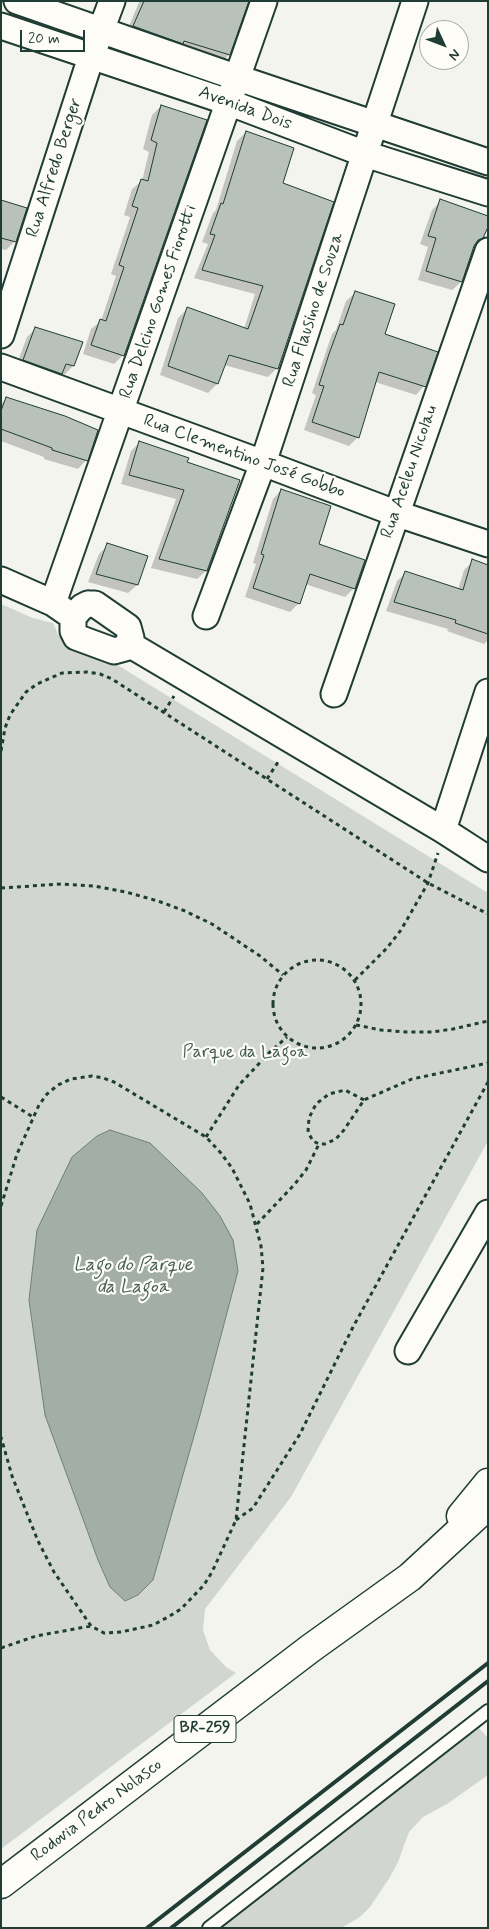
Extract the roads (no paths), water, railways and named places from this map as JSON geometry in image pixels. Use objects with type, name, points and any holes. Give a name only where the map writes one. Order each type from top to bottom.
[{"type":"highway","name":"Rodovia Pedro Nolasco","points":[[410,1577],[488,1483]]},
{"type":"highway","name":"Rodovia Pedro Nolasco","points":[[1,1884],[311,1648],[410,1577],[488,1505]]},
{"type":"street","name":"Avenida Dois","points":[[17,1],[488,162]]},
{"type":"street","name":"Rua Alfredo Berger","points":[[1,335],[91,56],[112,1]]},
{"type":"street","name":"Rua Delcino Gomes Fiorotti","points":[[63,610],[122,411],[264,1]]},
{"type":"street","name":"Rua Flausino de Souza","points":[[206,616],[263,463],[415,1]]},
{"type":"street","name":"Avenida Dois","points":[[1,26],[228,102],[365,154],[488,193]]},
{"type":"street","name":"Rua Aceleu Nicolau","points":[[334,694],[488,251]]},
{"type":"street","name":"Rua Clementino José Gobbo","points":[[1,368],[396,513],[488,544]]},
{"type":"street","points":[[1,580],[63,610],[95,604],[128,627],[131,638],[129,644],[120,651],[114,651],[76,637],[63,610]]},
{"type":"street","points":[[129,644],[443,830],[488,859]]},
{"type":"street","points":[[443,830],[488,692]]},
{"type":"street","points":[[408,1351],[488,1213]]},
{"type":"lane","points":[[209,1928],[488,1711]]},
{"type":"water","name":"Lago do Parque da Lagoa","points":[[110,1130],[150,1143],[202,1193],[220,1216],[233,1240],[238,1271],[200,1415],[153,1580],[138,1595],[125,1601],[110,1587],[98,1560],[45,1415],[29,1300],[37,1230],[72,1157],[97,1136]]},
{"type":"railway","points":[[147,1928],[488,1663]]},
{"type":"railway","points":[[171,1928],[488,1681]]},
{"type":"park label","name":"Parque da Lagoa","points":[[245,1053]]}]
